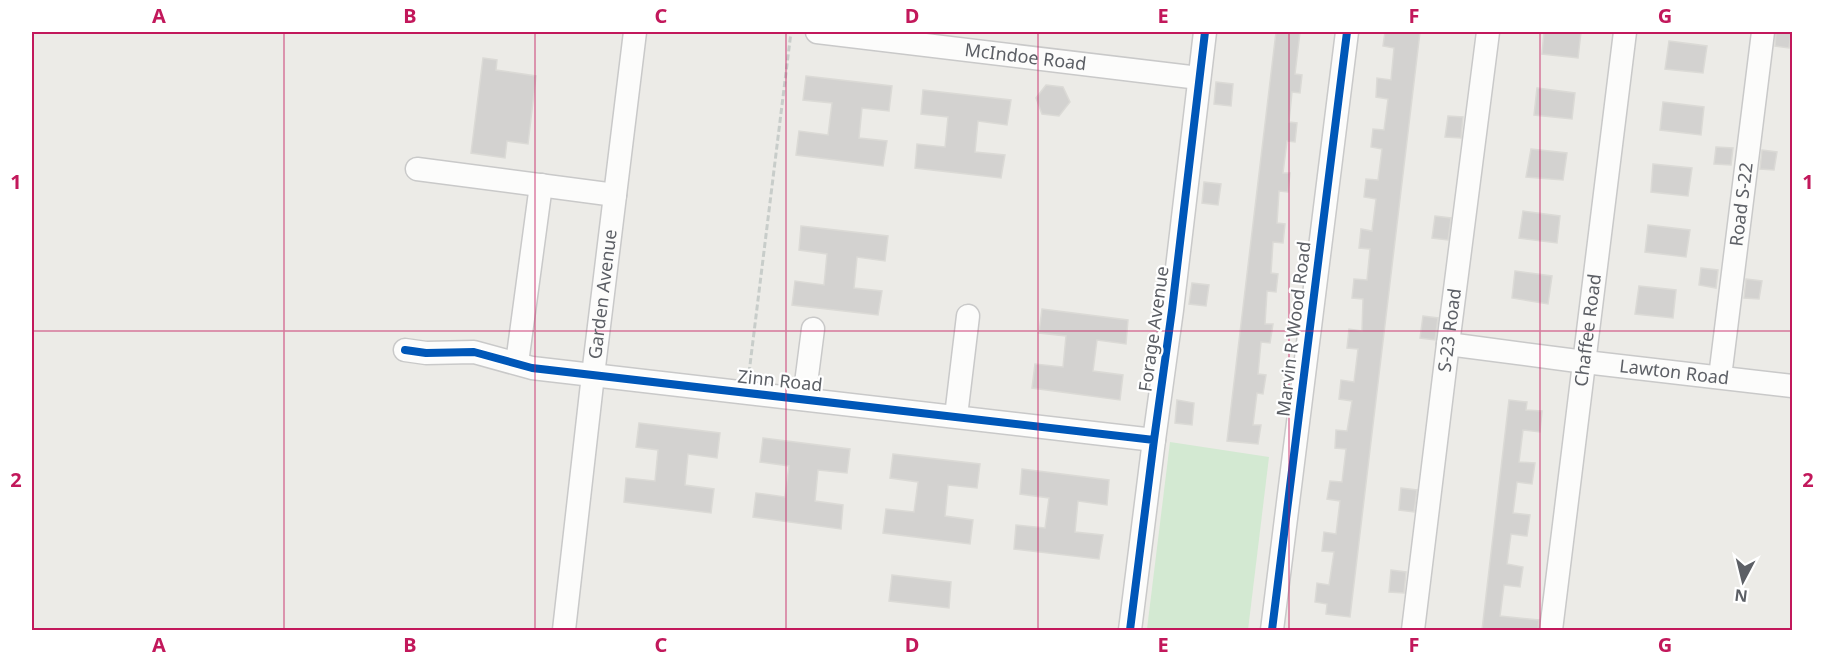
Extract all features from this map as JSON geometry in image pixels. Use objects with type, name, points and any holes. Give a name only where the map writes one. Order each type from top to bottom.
[{"type":"street","name":"Garden Avenue","points":[[564,630],[635,32]]},
{"type":"street","name":"McIndoe Road","points":[[817,32],[971,41],[1199,78]]},
{"type":"street","name":"Forage Avenue","points":[[1130,630],[1172,310],[1205,32]]},
{"type":"street","name":"Marvin R Wood Road","points":[[1272,630],[1347,32]]},
{"type":"street","name":"S-23 Road","points":[[1413,630],[1488,32]]},
{"type":"street","name":"Chaffee Road","points":[[1551,630],[1625,32]]},
{"type":"street","name":"Road S-22","points":[[1720,377],[1762,32]]},
{"type":"street","points":[[417,169],[615,195]]},
{"type":"street","points":[[517,363],[541,185]]},
{"type":"street","points":[[956,416],[968,316]]},
{"type":"street","points":[[804,399],[813,329]]},
{"type":"street","name":"Lawton Road","points":[[1448,344],[1792,386]]},
{"type":"street","name":"Zinn Road","points":[[405,350],[426,353],[474,352],[532,368],[1154,440]]},
{"type":"path","points":[[746,393],[791,32]]},
{"type":"green space","points":[[1170,442],[1269,457],[1248,630],[1147,629]]},
{"type":"building","points":[[1276,32],[1300,32],[1295,74],[1302,75],[1300,93],[1292,92],[1289,122],[1297,123],[1295,142],[1287,141],[1283,173],[1290,173],[1288,192],[1279,191],[1277,223],[1285,224],[1283,243],[1273,242],[1271,273],[1278,274],[1276,292],[1267,291],[1265,324],[1273,324],[1270,343],[1261,342],[1258,374],[1266,375],[1263,394],[1257,393],[1253,425],[1261,425],[1258,444],[1227,441]]},
{"type":"building","points":[[1385,32],[1420,32],[1350,617],[1326,614],[1327,604],[1315,602],[1317,583],[1329,585],[1334,552],[1322,551],[1324,532],[1336,534],[1340,501],[1327,499],[1330,481],[1342,482],[1346,449],[1335,448],[1336,430],[1347,431],[1352,401],[1339,399],[1341,380],[1354,382],[1358,349],[1347,348],[1349,329],[1362,331],[1363,299],[1352,298],[1354,279],[1367,280],[1370,249],[1359,248],[1361,229],[1372,231],[1376,199],[1364,197],[1366,179],[1378,180],[1382,149],[1371,147],[1373,129],[1384,130],[1388,99],[1376,97],[1377,78],[1391,80],[1394,48],[1383,46]]},
{"type":"building","points":[[1544,32],[1581,32],[1578,58],[1542,54]]},
{"type":"building","points":[[1776,32],[1791,32],[1789,48],[1775,46]]},
{"type":"building","points":[[1669,41],[1707,46],[1703,73],[1665,69]]},
{"type":"building","points":[[483,58],[497,60],[496,70],[536,76],[528,144],[507,141],[505,158],[471,153]]},
{"type":"building","points":[[806,76],[892,86],[889,111],[862,108],[859,138],[887,141],[883,166],[796,155],[799,131],[828,135],[832,103],[803,100]]},
{"type":"building","points":[[1216,82],[1233,84],[1231,106],[1214,104]]},
{"type":"building","points":[[1046,85],[1063,87],[1070,102],[1059,116],[1042,114],[1036,98]]},
{"type":"building","points":[[1537,88],[1575,93],[1572,119],[1534,115]]},
{"type":"building","points":[[923,90],[1011,100],[1007,125],[978,121],[975,152],[1005,155],[1001,178],[915,168],[917,144],[945,147],[948,117],[921,114]]},
{"type":"building","points":[[1663,102],[1704,107],[1701,135],[1660,130]]},
{"type":"building","points":[[1448,116],[1463,117],[1461,138],[1445,137]]},
{"type":"building","points":[[1716,147],[1733,148],[1731,165],[1714,164]]},
{"type":"building","points":[[1531,149],[1567,153],[1563,180],[1526,177]]},
{"type":"building","points":[[1762,150],[1777,152],[1774,170],[1760,169]]},
{"type":"building","points":[[1653,164],[1692,168],[1688,196],[1651,192]]},
{"type":"building","points":[[1204,182],[1221,184],[1218,205],[1202,203]]},
{"type":"building","points":[[1523,211],[1560,216],[1557,243],[1519,238]]},
{"type":"building","points":[[1435,216],[1451,218],[1448,240],[1432,238]]},
{"type":"building","points":[[1648,225],[1690,230],[1686,257],[1645,252]]},
{"type":"building","points":[[801,226],[888,236],[885,261],[857,257],[854,288],[882,291],[878,315],[792,305],[795,281],[824,285],[827,254],[799,250]]},
{"type":"building","points":[[1701,268],[1718,270],[1716,288],[1699,285]]},
{"type":"building","points":[[1515,271],[1552,276],[1548,304],[1512,298]]},
{"type":"building","points":[[1746,279],[1762,281],[1759,299],[1744,298]]},
{"type":"building","points":[[1192,283],[1209,285],[1206,306],[1189,304]]},
{"type":"building","points":[[1639,286],[1676,290],[1673,318],[1635,314]]},
{"type":"building","points":[[1042,309],[1128,320],[1126,344],[1097,340],[1093,371],[1123,375],[1120,400],[1032,388],[1035,364],[1063,367],[1066,336],[1039,333]]},
{"type":"building","points":[[1423,316],[1438,318],[1435,340],[1420,338]]},
{"type":"building","points":[[1177,400],[1194,403],[1192,425],[1175,423]]},
{"type":"building","points":[[1509,400],[1527,402],[1526,410],[1542,411],[1540,432],[1523,430],[1519,462],[1535,463],[1532,484],[1517,482],[1513,513],[1530,515],[1527,536],[1511,534],[1507,564],[1523,567],[1520,587],[1504,585],[1500,616],[1539,620],[1538,630],[1482,630]]},
{"type":"building","points":[[639,423],[720,433],[717,458],[688,454],[685,485],[714,489],[711,513],[624,502],[626,478],[655,481],[658,450],[636,447]]},
{"type":"building","points":[[763,438],[850,449],[847,473],[818,470],[815,501],[843,505],[841,529],[753,517],[756,493],[785,497],[789,466],[760,462]]},
{"type":"building","points":[[893,454],[980,464],[977,488],[948,485],[945,516],[973,520],[970,544],[883,533],[886,509],[914,512],[918,482],[890,478]]},
{"type":"building","points":[[1022,469],[1109,480],[1107,505],[1078,501],[1075,532],[1103,535],[1099,559],[1014,549],[1016,525],[1045,528],[1049,498],[1020,494]]},
{"type":"building","points":[[1401,488],[1417,490],[1414,512],[1399,510]]},
{"type":"building","points":[[1391,570],[1406,572],[1404,593],[1389,592]]},
{"type":"building","points":[[892,575],[951,582],[949,608],[889,601]]},
{"type":"cycle path","points":[[1130,630],[1172,310],[1205,32]]},
{"type":"cycle path","points":[[1272,630],[1347,32]]},
{"type":"cycle path","points":[[405,350],[426,353],[474,352],[532,368],[1154,440]]}]
